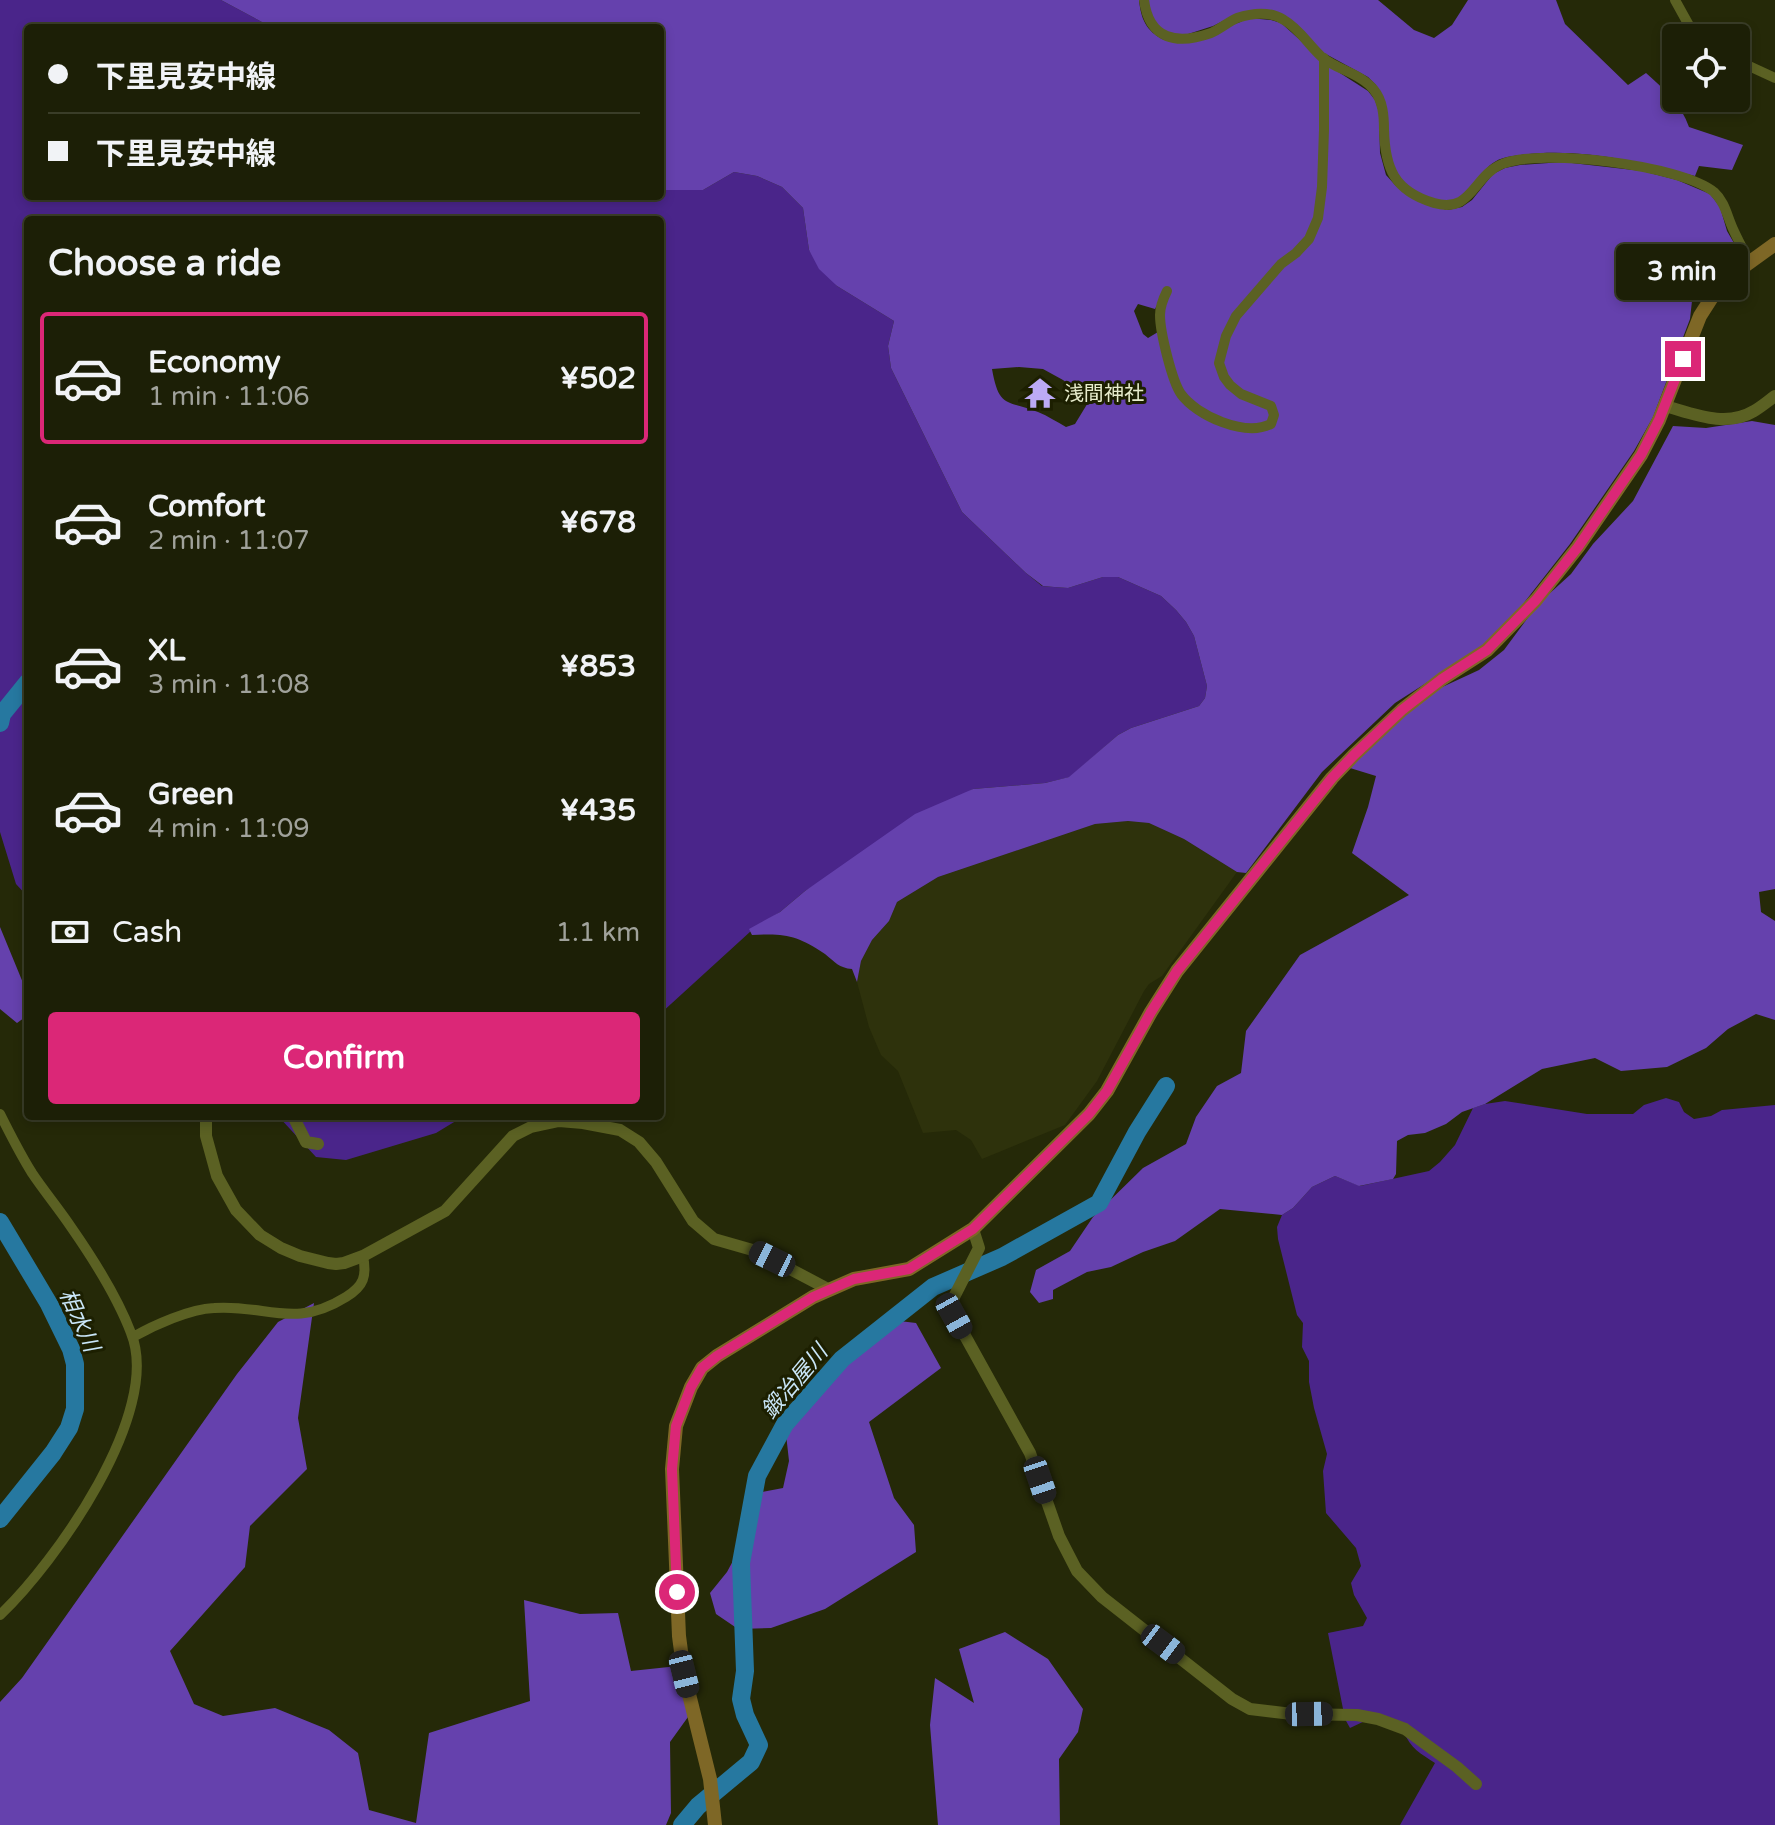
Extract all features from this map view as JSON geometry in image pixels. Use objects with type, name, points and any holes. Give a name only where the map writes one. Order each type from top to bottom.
[{"type":"main road","points":[[715,1825],[710,1779],[684,1674],[679,1636],[672,1469],[676,1426],[702,1368],[726,1350],[828,1289],[854,1279],[909,1269],[973,1229],[1089,1114],[1107,1091],[1177,971],[1332,778],[1402,710],[1487,650],[1536,600],[1578,547],[1641,455],[1665,406],[1700,316],[1716,291],[1732,275],[1775,244]]},
{"type":"street","points":[[1144,0],[1151,24],[1165,36],[1176,39],[1213,32],[1236,19],[1260,13],[1283,18],[1324,58],[1372,87],[1384,112],[1385,153],[1391,172],[1398,182],[1431,202],[1448,206],[1460,203],[1481,179],[1504,163],[1564,158],[1643,166],[1695,181],[1711,190],[1725,205],[1749,262]]},
{"type":"street","points":[[1675,0],[1688,24]]},
{"type":"street","points":[[1167,291],[1160,317],[1171,373],[1181,393],[1189,402],[1223,423],[1252,429],[1271,424],[1274,415],[1271,406],[1241,394],[1230,385],[1219,363],[1236,316],[1281,264],[1309,239],[1318,218],[1324,143],[1324,58]]},
{"type":"street","points":[[1750,66],[1775,78]]},
{"type":"street","points":[[1665,406],[1714,419],[1732,419],[1752,412],[1775,396]]},
{"type":"street","points":[[0,1114],[32,1173],[103,1278],[133,1337],[136,1358],[133,1400],[112,1456],[76,1522],[15,1601],[0,1615]]},
{"type":"street","points":[[206,1120],[206,1136],[217,1176],[236,1210],[260,1235],[300,1256],[328,1263],[344,1263],[363,1256],[445,1211],[513,1136],[531,1127],[559,1121],[620,1130],[639,1142],[656,1162],[693,1221],[714,1239],[756,1251],[828,1289]]},
{"type":"street","points":[[295,1120],[306,1142],[318,1144]]},
{"type":"street","points":[[973,1229],[979,1248],[951,1303],[954,1316],[1030,1453],[1059,1536],[1077,1571],[1102,1597],[1232,1699],[1250,1709],[1378,1719],[1405,1729],[1476,1784]]},
{"type":"street","points":[[133,1337],[174,1318],[212,1308],[282,1315],[311,1313],[331,1306],[352,1293],[364,1280],[366,1269],[363,1256]]},
{"type":"shaded area","points":[[0,0],[221,0],[266,24],[24,24],[24,200],[664,200],[664,190],[703,190],[734,172],[757,176],[782,187],[803,208],[809,250],[837,286],[894,321],[888,346],[891,368],[962,512],[1042,586],[1068,588],[1103,577],[1118,577],[1161,596],[1186,622],[1194,636],[1207,686],[1205,698],[1199,706],[1118,735],[1070,777],[1045,783],[973,789],[805,891],[751,931],[664,1010],[664,216],[24,216],[24,893],[16,884],[0,832]]},
{"type":"shaded area","points":[[221,0],[1139,0],[1146,24],[1164,40],[1249,18],[1271,20],[1281,23],[1329,66],[1368,91],[1379,112],[1380,153],[1386,175],[1396,186],[1430,206],[1448,210],[1462,207],[1472,200],[1493,174],[1520,165],[1563,162],[1642,171],[1677,180],[1710,194],[1720,207],[1727,231],[1738,250],[1738,258],[1734,266],[1719,273],[1692,301],[1690,319],[1653,417],[1634,451],[1570,544],[1505,627],[1484,646],[1395,703],[1322,772],[1246,873],[1237,872],[1184,839],[1149,823],[1095,824],[938,877],[897,902],[889,921],[872,940],[861,961],[857,982],[852,969],[840,966],[798,939],[773,934],[752,935],[749,929],[780,912],[915,814],[973,789],[1045,783],[1069,777],[1118,735],[1199,706],[1205,698],[1207,686],[1194,636],[1186,622],[1161,596],[1118,577],[1103,577],[1068,588],[1043,586],[962,512],[891,368],[888,346],[894,321],[837,286],[819,269],[809,250],[803,208],[782,187],[757,176],[734,172],[703,190],[664,190],[664,24],[266,24]],"holes":[[[1165,290],[1158,332],[1148,338],[1143,334],[1134,311],[1138,304],[1155,309]],[[992,369],[1043,369],[1089,401],[1075,424],[1066,427],[1006,401],[1001,397]]]},
{"type":"shaded area","points":[[1148,0],[1378,0],[1414,30],[1434,38],[1452,25],[1468,0],[1556,0],[1565,24],[1628,85],[1646,73],[1662,88],[1662,112],[1682,112],[1689,127],[1743,145],[1732,170],[1699,166],[1695,176],[1602,156],[1554,153],[1507,157],[1492,164],[1459,199],[1433,199],[1407,185],[1394,170],[1376,85],[1368,77],[1324,53],[1284,15],[1233,16],[1185,35],[1166,33],[1153,23]]},
{"type":"shaded area","points":[[1752,421],[1775,425],[1775,889],[1759,892],[1761,912],[1775,921],[1775,1020],[1756,1014],[1728,1029],[1706,1048],[1667,1067],[1621,1071],[1595,1058],[1542,1069],[1485,1104],[1462,1112],[1446,1124],[1397,1141],[1396,1174],[1393,1179],[1359,1186],[1335,1176],[1312,1187],[1282,1215],[1220,1209],[1175,1241],[1111,1267],[1087,1272],[1053,1290],[1053,1299],[1039,1303],[1030,1292],[1036,1270],[1070,1251],[1093,1217],[1143,1168],[1186,1144],[1196,1117],[1217,1086],[1241,1073],[1246,1031],[1300,955],[1409,895],[1352,853],[1376,776],[1350,768],[1404,714],[1438,689],[1479,670],[1504,650],[1538,604],[1571,574],[1593,544],[1633,501],[1673,426],[1706,428]]},
{"type":"shaded area","points":[[1149,823],[1184,839],[1237,872],[1162,976],[1144,991],[1097,1081],[1065,1125],[982,1159],[971,1140],[956,1130],[923,1133],[898,1071],[881,1055],[869,1027],[857,982],[861,961],[872,940],[889,921],[897,902],[938,877],[1095,824]]},
{"type":"shaded area","points":[[0,927],[24,985],[24,1018],[17,1023],[0,1009]]},
{"type":"shaded area","points":[[1666,1098],[1679,1102],[1684,1112],[1694,1119],[1722,1110],[1775,1105],[1775,1825],[1400,1825],[1435,1763],[1413,1746],[1404,1732],[1369,1719],[1350,1728],[1345,1719],[1328,1633],[1363,1626],[1367,1618],[1351,1583],[1361,1566],[1356,1548],[1326,1513],[1323,1471],[1327,1454],[1314,1408],[1309,1361],[1302,1347],[1303,1323],[1297,1315],[1277,1227],[1282,1215],[1312,1187],[1335,1176],[1360,1186],[1429,1171],[1455,1145],[1473,1108],[1485,1104],[1505,1101],[1587,1114],[1633,1114],[1644,1105]]},
{"type":"shaded area","points":[[282,1120],[457,1120],[436,1133],[346,1160],[316,1157]]},
{"type":"shaded area","points":[[314,1303],[298,1418],[307,1469],[250,1526],[245,1567],[170,1651],[194,1704],[223,1716],[275,1708],[329,1730],[358,1753],[369,1810],[416,1823],[429,1733],[530,1701],[524,1600],[580,1614],[618,1613],[631,1671],[678,1666],[688,1717],[670,1742],[671,1813],[666,1825],[0,1825],[0,1702],[22,1678],[237,1374],[278,1322]]},
{"type":"shaded area","points":[[891,1320],[916,1323],[941,1368],[869,1422],[894,1498],[914,1525],[916,1552],[825,1609],[771,1628],[738,1629],[716,1614],[710,1593],[727,1572],[742,1544],[747,1502],[762,1492],[783,1488],[789,1461],[784,1416],[811,1392],[846,1352]]},
{"type":"shaded area","points":[[1005,1632],[1048,1659],[1083,1709],[1078,1732],[1059,1759],[1060,1825],[938,1825],[930,1725],[935,1678],[974,1703],[959,1649]]},
{"type":"waterway","name":"相水川","points":[[0,723],[2,714],[24,687]]},
{"type":"waterway","name":"鍛冶屋川","points":[[682,1825],[698,1806],[751,1762],[759,1745],[741,1699],[745,1671],[741,1563],[757,1476],[785,1424],[842,1359],[933,1287],[1002,1257],[1099,1203],[1166,1086]]},
{"type":"waterway","name":"相水川","points":[[0,1222],[49,1304],[75,1364],[75,1409],[69,1428],[0,1519]]},
{"type":"place","name":"浅間神社","points":[[1040,393]]},
{"type":"route","points":[[677,1592],[672,1469],[676,1426],[702,1368],[828,1289],[854,1279],[909,1269],[973,1229],[1089,1114],[1107,1091],[1177,971],[1312,801],[1354,755],[1402,710],[1487,650],[1508,631],[1578,547],[1641,455],[1659,420],[1683,359]]}]
